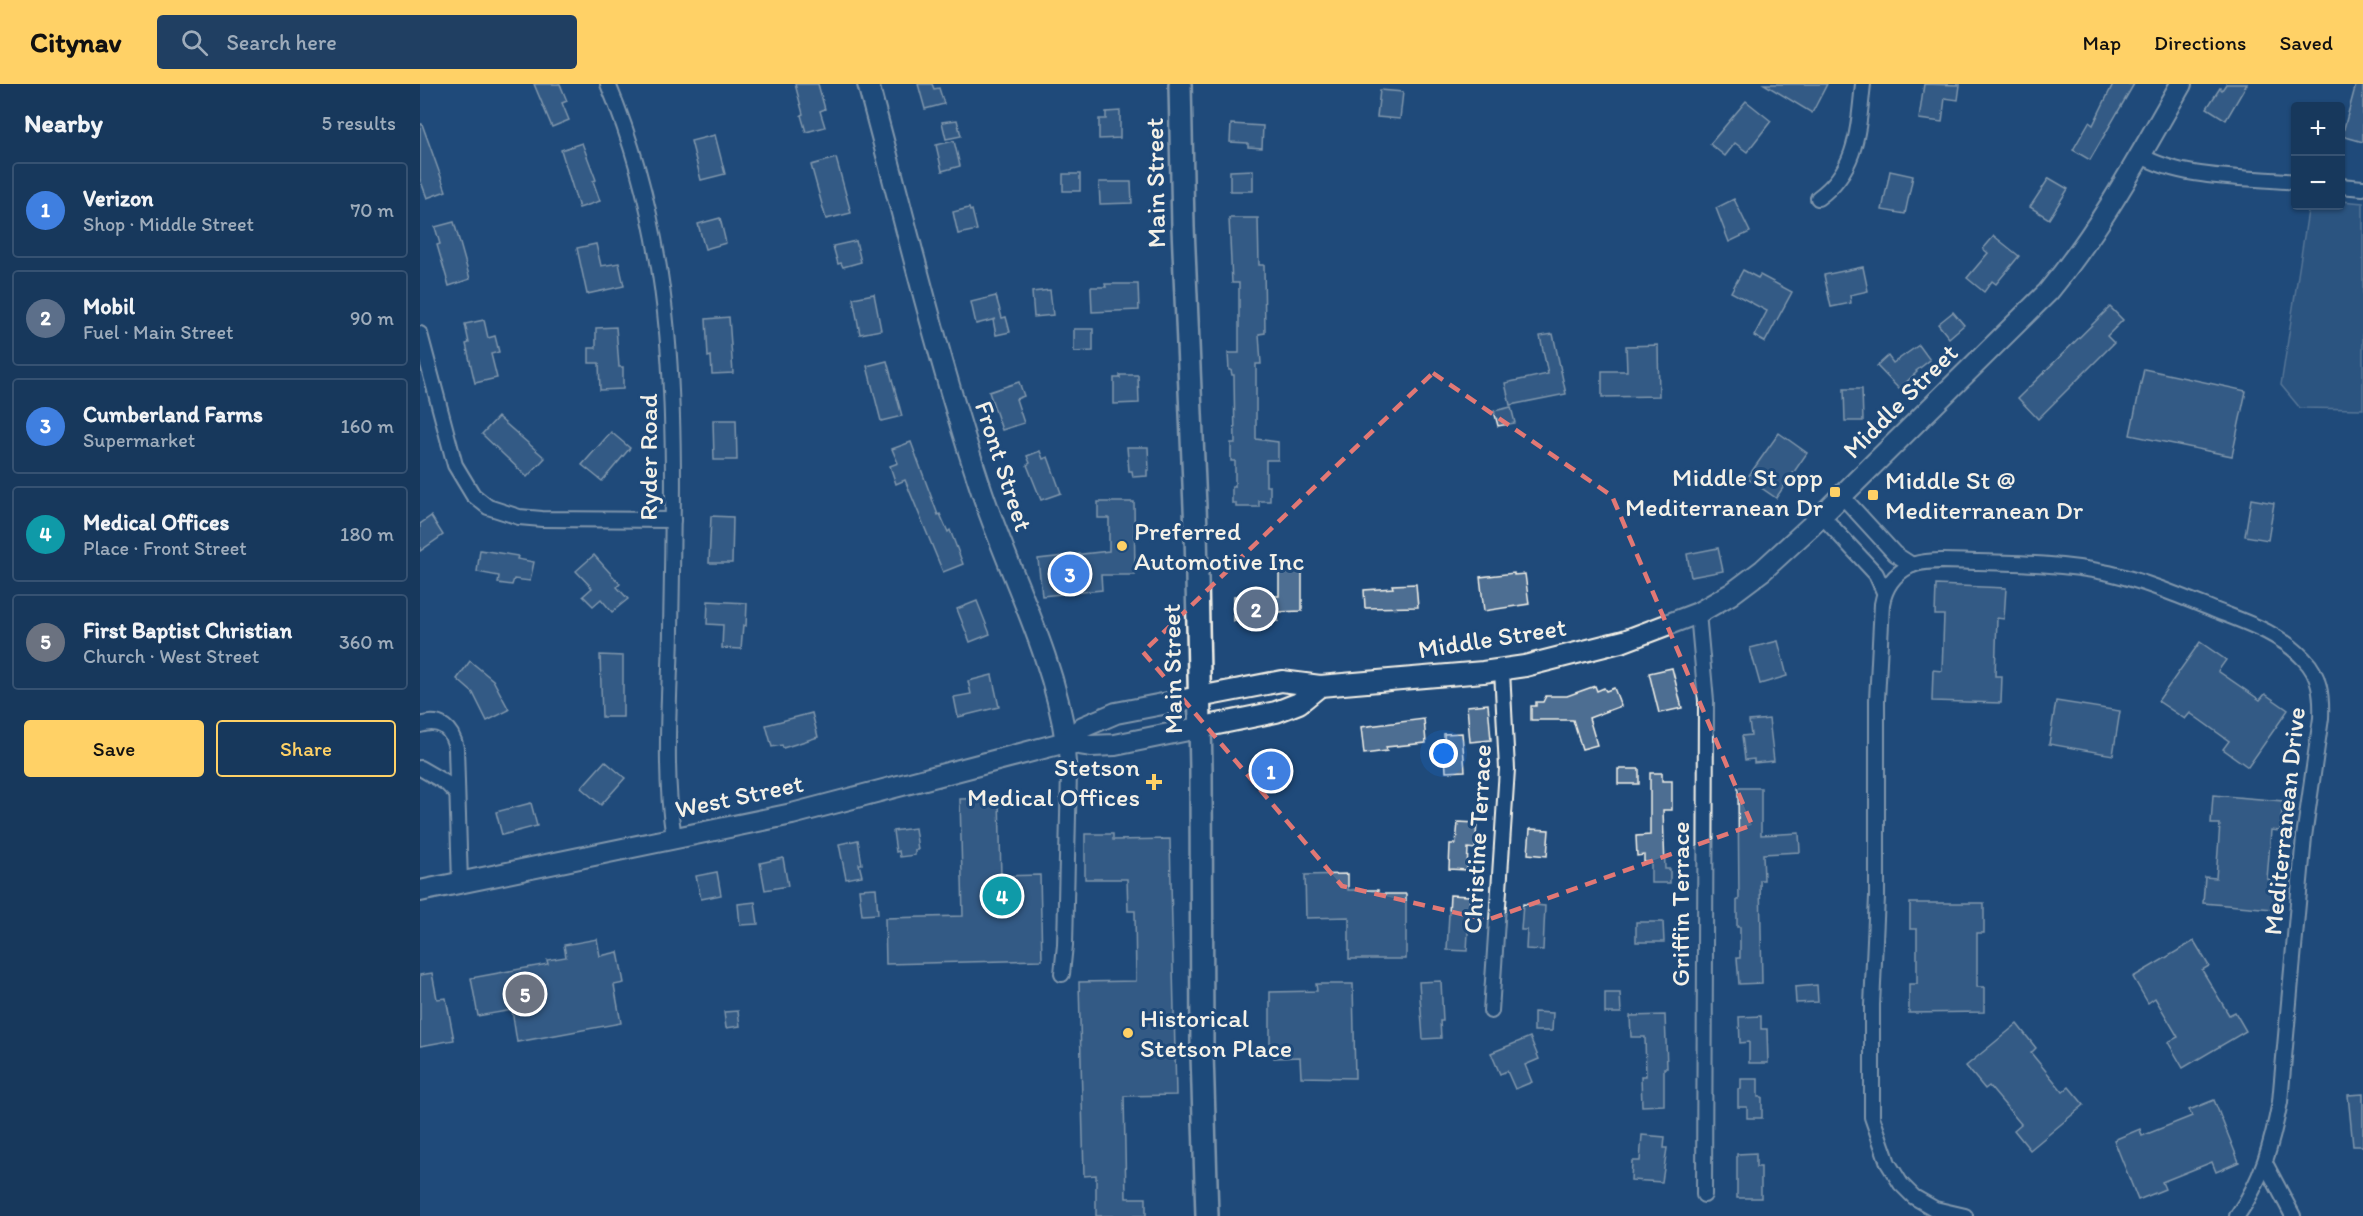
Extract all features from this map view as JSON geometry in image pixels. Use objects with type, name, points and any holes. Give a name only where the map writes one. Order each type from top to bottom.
[{"type":"main road","name":"Front Street","points":[[868,84],[963,432],[1001,545],[1052,675],[1061,707],[1066,742]]},
{"type":"main road","name":"Main Street","points":[[1180,84],[1200,728],[1202,1054],[1207,1216]]},
{"type":"main road","name":"Middle Street","points":[[1066,742],[1083,728],[1110,715],[1282,681],[1320,686],[1502,670],[1544,662],[1624,641],[1698,613],[1731,594],[1763,570],[1822,516],[2048,292],[2083,249],[2181,84]]},
{"type":"main road","points":[[1066,742],[1091,746],[1115,745],[1288,709],[1320,686]]},
{"type":"main road","name":"West Street","points":[[420,891],[792,814],[1066,742]]},
{"type":"street","name":"Ryder Road","points":[[608,84],[621,115],[644,193],[660,265],[671,367],[673,520],[668,777],[674,838]]},
{"type":"street","points":[[1818,198],[1837,181],[1853,150],[1863,84]]},
{"type":"street","points":[[2140,155],[2156,165],[2190,173],[2291,182]]},
{"type":"street","points":[[2345,186],[2363,188]]},
{"type":"street","points":[[420,334],[455,465],[473,495],[488,507],[519,517],[542,519],[673,520]]},
{"type":"street","points":[[1842,496],[1894,554],[1912,565],[1895,576],[1884,592]]},
{"type":"street","points":[[1822,516],[1876,574],[1884,592],[1877,700],[1877,897],[1872,1005],[1872,1117],[1888,1162],[1901,1184],[1914,1197],[1935,1209],[1965,1216]]},
{"type":"street","name":"Mediterranean Drive","points":[[1912,565],[1957,562],[2033,564],[2110,573],[2144,583],[2260,628],[2286,643],[2305,659],[2314,673],[2322,698],[2322,718],[2304,837],[2280,1102],[2265,1163],[2256,1186],[2237,1216]]},
{"type":"street","name":"Griffin Terrace","points":[[1698,613],[1706,701],[1704,1195]]},
{"type":"street","name":"Christine Terrace","points":[[1491,1011],[1507,770],[1502,670]]},
{"type":"street","points":[[420,725],[437,723],[447,727],[453,736],[456,748],[460,883]]},
{"type":"street","name":"Front Street","points":[[1062,974],[1065,945],[1069,772],[1066,742]]},
{"type":"street","points":[[420,768],[446,783],[456,793]]},
{"type":"street","points":[[2265,1163],[2293,1216]]},
{"type":"highlighted area","points":[[1433,373],[1612,496],[1752,825],[1487,920],[1342,886],[1143,652]]},
{"type":"shaded area","points":[[2345,201],[2363,203],[2363,409],[2300,408],[2281,385],[2308,211],[2345,210]]},
{"type":"building","points":[[534,84],[560,84],[567,101],[562,103],[569,120],[552,127]]},
{"type":"building","points":[[795,84],[818,84],[825,109],[820,111],[825,127],[806,132]]},
{"type":"building","points":[[918,84],[932,84],[934,89],[939,88],[944,104],[925,109]]},
{"type":"building","points":[[1764,84],[1827,84],[1812,113]]},
{"type":"building","points":[[1924,84],[1960,85],[1958,100],[1945,98],[1942,122],[1919,119]]},
{"type":"building","points":[[2113,84],[2134,84],[2090,160],[2073,150],[2089,122],[2093,125]]},
{"type":"building","points":[[2226,84],[2247,84],[2226,120],[2207,108],[2220,88],[2222,90]]},
{"type":"building","points":[[2356,84],[2363,84],[2363,142],[2345,137],[2345,125]]},
{"type":"building","points":[[1380,90],[1403,92],[1400,119],[1377,117]]},
{"type":"building","points":[[1746,101],[1771,121],[1747,152],[1735,143],[1725,156],[1710,144]]},
{"type":"building","points":[[1120,111],[1120,138],[1099,139],[1099,119],[1106,119],[1106,112]]},
{"type":"building","points":[[957,120],[961,136],[946,139],[942,122]]},
{"type":"building","points":[[420,124],[422,124],[446,191],[427,198],[420,179]]},
{"type":"building","points":[[1231,124],[1263,126],[1262,148],[1248,147],[1248,143],[1230,142]]},
{"type":"building","points":[[715,135],[725,174],[701,180],[691,141]]},
{"type":"building","points":[[954,141],[960,166],[942,171],[936,145]]},
{"type":"building","points":[[582,143],[596,180],[593,181],[600,201],[579,208],[561,150]]},
{"type":"building","points":[[836,158],[851,213],[826,219],[811,165]]},
{"type":"building","points":[[1253,170],[1253,191],[1230,191],[1230,171]]},
{"type":"building","points":[[1890,171],[1913,176],[1905,214],[1882,210]]},
{"type":"building","points":[[1063,174],[1080,174],[1080,191],[1063,191]]},
{"type":"building","points":[[2049,178],[2068,189],[2049,219],[2030,207]]},
{"type":"building","points":[[1099,182],[1131,182],[1132,203],[1100,204]]},
{"type":"building","points":[[1734,199],[1750,232],[1729,242],[1716,208]]},
{"type":"building","points":[[969,208],[970,211],[972,210],[977,230],[958,234],[953,212]]},
{"type":"building","points":[[720,218],[726,243],[705,249],[698,224]]},
{"type":"building","points":[[1229,218],[1258,218],[1259,265],[1264,265],[1265,333],[1259,334],[1261,364],[1256,364],[1256,439],[1278,442],[1278,460],[1266,460],[1266,486],[1270,486],[1270,501],[1259,501],[1259,507],[1236,507],[1236,503],[1232,503],[1232,487],[1235,487],[1235,461],[1231,461],[1231,443],[1235,443],[1234,375],[1229,370],[1228,353],[1239,353],[1239,283],[1232,283]]},
{"type":"building","points":[[454,222],[470,279],[449,286],[437,245],[440,244],[435,227]]},
{"type":"building","points":[[1994,236],[2019,256],[1996,284],[1992,281],[1984,292],[1967,278],[1988,253],[1983,249]]},
{"type":"building","points":[[856,241],[861,262],[843,267],[841,263],[838,264],[833,246]]},
{"type":"building","points":[[596,244],[601,266],[619,263],[624,286],[587,294],[577,248]]},
{"type":"building","points":[[1863,267],[1868,291],[1850,295],[1851,303],[1831,307],[1824,275]]},
{"type":"building","points":[[1743,270],[1758,278],[1760,275],[1792,292],[1765,342],[1754,336],[1767,311],[1731,292]]},
{"type":"building","points":[[1105,284],[1138,284],[1139,310],[1092,312],[1091,287],[1106,287]]},
{"type":"building","points":[[1050,290],[1053,315],[1034,317],[1032,292]]},
{"type":"building","points":[[874,294],[881,330],[860,334],[853,298]]},
{"type":"building","points":[[996,296],[1002,318],[1006,317],[1010,332],[996,335],[993,320],[996,319],[976,324],[971,302]]},
{"type":"building","points":[[2110,307],[2123,320],[2107,336],[2114,343],[2038,419],[2018,398]]},
{"type":"building","points":[[1953,312],[1964,325],[1949,338],[1938,324]]},
{"type":"building","points":[[729,317],[733,373],[712,374],[711,356],[708,357],[706,319]]},
{"type":"building","points":[[484,320],[488,338],[495,336],[499,352],[491,354],[497,378],[475,383],[466,344],[469,343],[465,324]]},
{"type":"building","points":[[616,327],[619,367],[623,367],[623,389],[600,390],[599,363],[589,363],[589,348],[596,348],[596,328]]},
{"type":"building","points":[[1074,329],[1093,329],[1093,351],[1074,352]]},
{"type":"building","points":[[1553,334],[1566,394],[1510,405],[1505,383],[1548,374],[1540,336]]},
{"type":"building","points":[[1658,345],[1659,396],[1602,397],[1602,371],[1627,371],[1626,346]]},
{"type":"building","points":[[1919,345],[1930,360],[1899,389],[1877,366],[1888,356],[1893,363]]},
{"type":"building","points":[[887,361],[902,416],[881,421],[867,366]]},
{"type":"building","points":[[2144,369],[2246,391],[2232,456],[2130,435]]},
{"type":"building","points":[[1120,375],[1138,375],[1139,403],[1114,404],[1114,378],[1120,378]]},
{"type":"building","points":[[1019,382],[1024,396],[1016,399],[1024,423],[1002,430],[989,392]]},
{"type":"building","points":[[1844,389],[1862,389],[1863,421],[1845,421]]},
{"type":"building","points":[[1511,407],[1515,423],[1498,426],[1494,411]]},
{"type":"building","points":[[498,417],[545,458],[527,477],[482,434]]},
{"type":"building","points":[[713,420],[736,420],[737,460],[714,460]]},
{"type":"building","points":[[611,432],[630,448],[602,481],[582,465]]},
{"type":"building","points":[[1779,433],[1807,453],[1776,498],[1747,478]]},
{"type":"building","points":[[911,442],[938,515],[940,514],[948,532],[950,530],[963,564],[943,572],[905,480],[896,484],[890,466],[898,463],[892,449]]},
{"type":"building","points":[[1127,447],[1148,447],[1147,476],[1133,477],[1132,471],[1129,471]]},
{"type":"building","points":[[1040,451],[1043,459],[1048,457],[1061,493],[1041,500],[1027,465],[1030,463],[1027,456]]},
{"type":"building","points":[[2251,499],[2274,503],[2268,540],[2245,536]]},
{"type":"building","points":[[1098,502],[1134,502],[1135,575],[1101,575],[1102,590],[1042,596],[1038,559],[1109,551],[1109,518],[1098,518]]},
{"type":"building","points":[[431,516],[443,535],[420,551],[420,524]]},
{"type":"building","points":[[711,516],[733,517],[732,563],[709,563]]},
{"type":"building","points":[[1718,548],[1723,571],[1691,577],[1687,554]]},
{"type":"building","points":[[480,550],[518,556],[517,559],[534,562],[530,581],[514,579],[512,585],[498,583],[499,576],[477,572]]},
{"type":"building","points":[[594,555],[620,584],[617,587],[628,599],[612,612],[601,599],[593,606],[583,596],[592,588],[576,571]]},
{"type":"building","points":[[1279,569],[1302,569],[1302,611],[1277,612],[1278,621],[1234,621],[1234,596],[1279,596]]},
{"type":"building","points":[[1514,573],[1514,575],[1525,574],[1529,604],[1484,611],[1480,577]]},
{"type":"building","points":[[1416,584],[1418,607],[1365,608],[1364,590]]},
{"type":"building","points":[[1936,585],[2006,588],[2004,619],[1997,618],[1995,676],[2002,676],[2001,703],[1932,701],[1933,670],[1942,671],[1944,615],[1935,615]]},
{"type":"building","points":[[708,601],[747,603],[746,626],[743,625],[741,649],[722,648],[723,625],[707,624]]},
{"type":"building","points":[[977,601],[990,634],[970,642],[957,609]]},
{"type":"building","points":[[1778,641],[1787,676],[1760,684],[1750,648]]},
{"type":"building","points":[[2200,642],[2226,660],[2218,671],[2260,700],[2265,694],[2288,710],[2248,767],[2223,749],[2229,741],[2190,713],[2185,719],[2158,701]]},
{"type":"building","points":[[600,655],[623,656],[623,717],[602,717]]},
{"type":"building","points":[[470,661],[493,680],[509,710],[487,721],[473,693],[457,679]]},
{"type":"building","points":[[1672,668],[1682,708],[1659,713],[1649,673]]},
{"type":"building","points":[[992,675],[999,707],[958,717],[954,697],[971,694],[968,681]]},
{"type":"building","points":[[1595,686],[1597,691],[1614,688],[1621,706],[1589,718],[1597,745],[1582,749],[1573,720],[1531,720],[1531,706],[1536,706],[1536,702],[1543,702],[1546,696],[1567,696]]},
{"type":"building","points":[[2056,701],[2120,711],[2113,755],[2049,744]]},
{"type":"building","points":[[1488,704],[1491,740],[1470,742],[1467,706]]},
{"type":"building","points":[[812,713],[818,737],[783,748],[782,745],[772,747],[766,725]]},
{"type":"building","points":[[1424,719],[1426,743],[1386,747],[1387,751],[1364,754],[1361,727]]},
{"type":"building","points":[[1769,719],[1774,761],[1754,763],[1754,759],[1745,760],[1742,736],[1751,735],[1749,721]]},
{"type":"building","points":[[1462,733],[1465,771],[1446,772],[1444,734]]},
{"type":"building","points":[[1288,760],[1288,780],[1255,781],[1255,761]]},
{"type":"building","points":[[605,761],[625,778],[601,805],[581,788]]},
{"type":"building","points":[[1618,769],[1639,769],[1639,784],[1618,784]]},
{"type":"building","points":[[1650,773],[1662,773],[1662,781],[1672,781],[1672,810],[1663,810],[1665,869],[1670,869],[1670,883],[1651,883],[1651,862],[1644,862],[1644,855],[1637,856],[1636,836],[1650,835]]},
{"type":"building","points":[[1738,788],[1761,788],[1761,835],[1799,833],[1800,852],[1763,854],[1764,880],[1760,880],[1762,983],[1739,984],[1737,958],[1740,958],[1740,927],[1737,927],[1737,900],[1739,900]]},
{"type":"building","points":[[2213,795],[2283,801],[2280,831],[2271,830],[2267,879],[2276,880],[2273,909],[2203,903],[2205,877],[2216,878],[2220,824],[2211,824]]},
{"type":"building","points":[[999,798],[1001,876],[1040,875],[1042,960],[886,964],[885,918],[963,916],[960,799]]},
{"type":"building","points":[[531,803],[537,826],[502,835],[496,812]]},
{"type":"building","points":[[1458,822],[1477,823],[1475,849],[1468,848],[1467,870],[1449,869],[1450,844],[1456,844]]},
{"type":"building","points":[[915,828],[918,850],[915,850],[915,855],[900,857],[899,851],[896,852],[893,831]]},
{"type":"building","points":[[1530,829],[1549,830],[1547,856],[1528,854]]},
{"type":"building","name":"Historical Stetson Place","points":[[1085,834],[1113,834],[1113,840],[1170,839],[1176,1095],[1124,1096],[1126,1198],[1146,1198],[1146,1216],[1096,1216],[1096,1175],[1084,1176],[1079,982],[1136,981],[1135,911],[1128,911],[1127,879],[1085,879]]},
{"type":"building","points":[[858,840],[862,876],[846,879],[839,844]]},
{"type":"building","points":[[783,858],[788,886],[765,890],[760,863]]},
{"type":"building","points":[[717,872],[721,895],[701,899],[696,876]]},
{"type":"building","points":[[1348,874],[1348,890],[1378,890],[1378,894],[1406,894],[1406,959],[1349,959],[1349,917],[1306,918],[1305,875]]},
{"type":"building","points":[[876,888],[878,914],[862,915],[859,889]]},
{"type":"building","points":[[1450,895],[1470,896],[1467,951],[1447,950]]},
{"type":"building","points":[[755,902],[758,924],[740,925],[738,904]]},
{"type":"building","points":[[1910,903],[1984,903],[1984,933],[1977,933],[1977,987],[1984,987],[1984,1012],[1909,1013],[1909,984],[1917,984],[1917,929],[1910,929]]},
{"type":"building","points":[[1523,904],[1545,906],[1543,950],[1526,949],[1527,930],[1521,930]]},
{"type":"building","points":[[1636,922],[1663,922],[1664,942],[1636,942]]},
{"type":"building","points":[[597,939],[600,956],[618,952],[624,983],[614,985],[621,1023],[517,1042],[512,1010],[478,1016],[471,978],[548,964],[547,960],[566,957],[564,945]]},
{"type":"building","points":[[2194,941],[2209,966],[2202,970],[2229,1015],[2235,1012],[2246,1031],[2183,1068],[2168,1042],[2178,1037],[2155,998],[2148,1003],[2133,977]]},
{"type":"building","points":[[432,973],[437,999],[446,998],[454,1040],[420,1046],[420,975]]},
{"type":"building","points":[[1441,981],[1443,1021],[1440,1021],[1441,1038],[1423,1039],[1419,982]]},
{"type":"building","points":[[1316,984],[1353,984],[1355,1078],[1301,1077],[1300,1057],[1274,1058],[1274,1051],[1270,1051],[1270,992],[1317,991]]},
{"type":"building","points":[[1817,985],[1818,1002],[1796,1003],[1795,987]]},
{"type":"building","points":[[1605,993],[1620,993],[1621,1013],[1605,1013]]},
{"type":"building","points":[[738,1011],[740,1026],[726,1028],[724,1012]]},
{"type":"building","points":[[1534,1012],[1553,1013],[1552,1031],[1534,1031]]},
{"type":"building","points":[[1665,1015],[1667,1068],[1664,1068],[1664,1105],[1642,1106],[1641,1076],[1646,1076],[1645,1037],[1631,1037],[1630,1016]]},
{"type":"building","points":[[1761,1016],[1761,1029],[1767,1029],[1768,1063],[1749,1063],[1749,1042],[1740,1043],[1739,1017]]},
{"type":"building","points":[[2017,1024],[2036,1048],[2031,1053],[2063,1092],[2069,1087],[2084,1105],[2030,1150],[2014,1130],[2021,1124],[1989,1086],[1985,1089],[1966,1066]]},
{"type":"building","points":[[1530,1037],[1539,1059],[1525,1065],[1532,1082],[1515,1089],[1507,1071],[1500,1074],[1491,1053]]},
{"type":"building","points":[[1741,1079],[1758,1079],[1758,1097],[1762,1097],[1762,1118],[1747,1118],[1747,1107],[1738,1107],[1738,1089],[1741,1089]]},
{"type":"building","points":[[2363,1094],[2363,1146],[2353,1146],[2348,1095]]},
{"type":"building","points":[[2214,1100],[2239,1162],[2216,1172],[2212,1162],[2162,1182],[2165,1189],[2138,1200],[2114,1140],[2140,1129],[2142,1136],[2192,1116],[2189,1110]]},
{"type":"building","points":[[1642,1135],[1665,1137],[1664,1148],[1667,1148],[1662,1182],[1631,1180],[1632,1161],[1640,1161]]},
{"type":"building","points":[[1756,1153],[1756,1167],[1761,1167],[1761,1198],[1737,1198],[1737,1154]]},
{"type":"place","name":"Middle St opp Mediterranean Dr","points":[[1835,492]]},
{"type":"place","name":"Middle St @ Mediterranean Dr","points":[[1873,495]]},
{"type":"place","name":"Preferred Automotive Inc","points":[[1122,546]]},
{"type":"place","name":"Cumberland Farms","points":[[1070,574]]},
{"type":"place","name":"Mobil","points":[[1256,609]]},
{"type":"place","name":"Verizon","points":[[1271,771]]},
{"type":"place","name":"Stetson Medical Offices","points":[[1154,782]]},
{"type":"place","name":"Medical Offices","points":[[1002,896]]},
{"type":"place","name":"First Baptist Christian","points":[[525,994]]},
{"type":"place","name":"Historical Stetson Place","points":[[1128,1033]]}]
